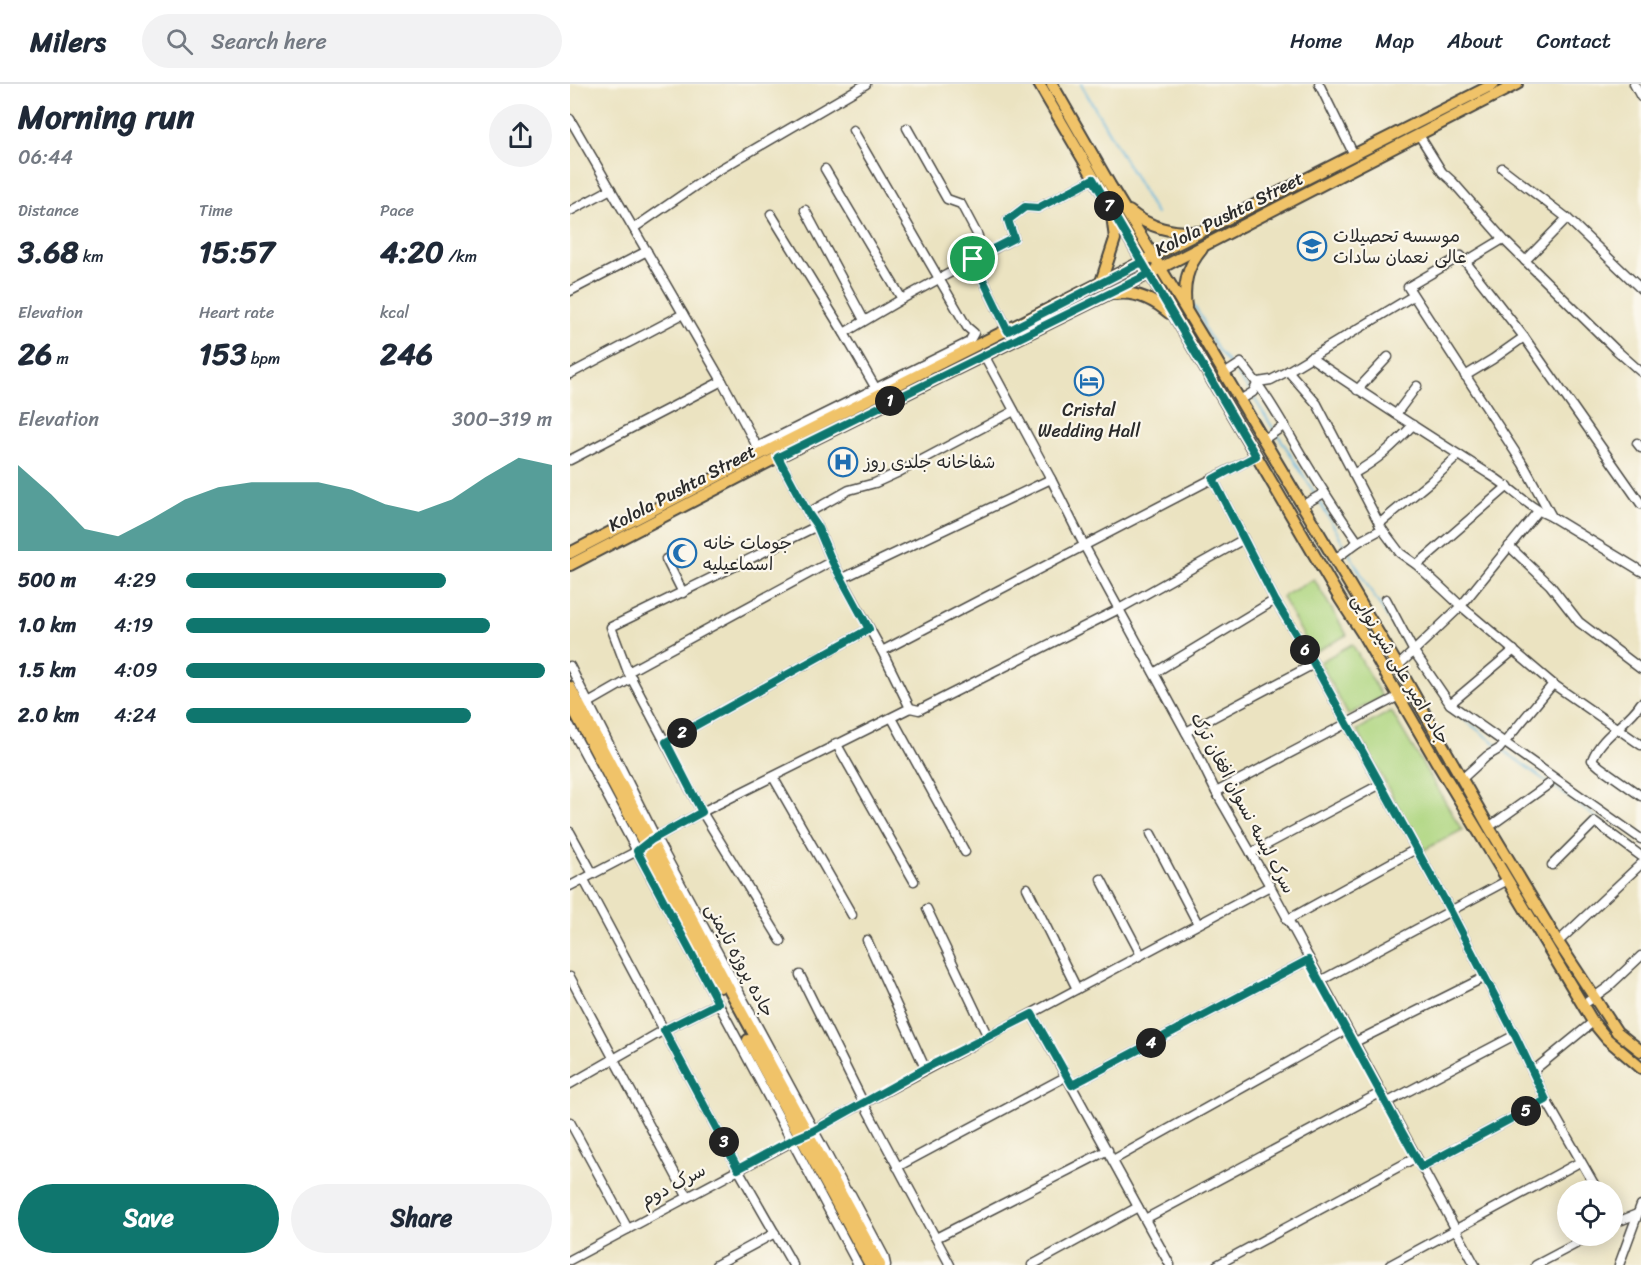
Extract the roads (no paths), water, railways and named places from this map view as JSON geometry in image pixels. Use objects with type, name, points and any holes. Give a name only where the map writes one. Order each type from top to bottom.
[{"type":"main road","name":"جاده امیر علی شیر نوایی","points":[[1039,84],[1256,456],[1593,1022],[1607,1039],[1641,1068]]},
{"type":"main road","points":[[1052,84],[1398,666],[1557,942],[1617,1032],[1640,1047]]},
{"type":"main road","points":[[570,553],[759,451],[1008,331],[1494,84]]},
{"type":"main road","name":"Kolola Pushta Street","points":[[570,565],[778,457],[1106,296],[1517,84]]},
{"type":"main road","points":[[1123,206],[1138,218],[1154,226],[1181,232],[1202,232]]},
{"type":"main road","points":[[1100,285],[1115,239],[1112,212]]},
{"type":"main road","points":[[1186,310],[1185,278],[1194,258],[1206,244]]},
{"type":"main road","points":[[1106,296],[1124,293],[1143,296],[1159,304],[1175,317]]},
{"type":"main road","name":"جاده پروژه تایمنی","points":[[570,687],[585,705],[647,843]]},
{"type":"main road","name":"جاده پروژه تایمنی","points":[[570,703],[573,724],[647,843],[734,998],[870,1265]]},
{"type":"main road","name":"جاده پروژه تایمنی","points":[[803,1136],[879,1265]]},
{"type":"street","points":[[634,228],[717,171],[866,84]]},
{"type":"street","points":[[1319,84],[1354,155]]},
{"type":"street","points":[[1634,84],[1641,97]]},
{"type":"street","points":[[570,119],[573,130],[634,228],[722,381],[759,451],[875,387],[972,340],[974,333],[967,327],[853,130]]},
{"type":"street","points":[[907,128],[947,199],[962,204],[972,223],[978,236],[973,259],[1008,331]]},
{"type":"street","points":[[1419,135],[1442,172],[1503,239],[1641,372]]},
{"type":"street","points":[[1502,168],[1567,218],[1641,290]]},
{"type":"street","points":[[825,169],[902,299]]},
{"type":"street","points":[[844,333],[1014,238],[1008,220],[1025,207],[1038,208],[1093,179]]},
{"type":"street","points":[[570,211],[611,189]]},
{"type":"street","points":[[805,210],[864,320]]},
{"type":"street","points":[[771,214],[875,387]]},
{"type":"street","points":[[1525,261],[1567,218]]},
{"type":"street","points":[[1466,262],[1503,239]]},
{"type":"street","points":[[570,291],[647,251]]},
{"type":"street","points":[[1552,517],[1523,464],[1408,287],[1461,256],[1524,337],[1641,504]]},
{"type":"street","points":[[1258,382],[1271,380],[1288,371],[1413,296]]},
{"type":"street","points":[[570,374],[683,314]]},
{"type":"street","points":[[1466,376],[1524,337]]},
{"type":"street","name":"سرک لیسه نسوان افغان‌ ترک","points":[[984,355],[1052,479],[1085,547],[1186,732],[1216,792],[1270,886],[1415,1158],[1475,1265]]},
{"type":"street","points":[[1310,357],[1357,390],[1508,486],[1538,511],[1552,517],[1641,571]]},
{"type":"street","points":[[1357,390],[1388,357]]},
{"type":"street","points":[[1224,374],[1239,365],[1258,382],[1320,495],[1358,542]]},
{"type":"street","points":[[1288,371],[1317,404],[1381,526],[1400,553],[1418,566],[1461,606],[1553,684],[1641,745]]},
{"type":"street","points":[[570,460],[722,381]]},
{"type":"street","points":[[1240,400],[1252,392],[1258,382]]},
{"type":"street","points":[[1396,414],[1417,386]]},
{"type":"street","points":[[808,513],[849,490],[875,483],[899,472],[1014,411]]},
{"type":"street","points":[[1353,474],[1377,460],[1413,425]]},
{"type":"street","points":[[1263,440],[1281,427]]},
{"type":"street","points":[[1335,559],[1381,526],[1459,455]]},
{"type":"street","points":[[882,651],[1256,456]]},
{"type":"street","points":[[778,457],[817,526],[832,561],[882,651],[910,708]]},
{"type":"street","points":[[843,578],[1052,479]]},
{"type":"street","points":[[1213,479],[1275,600],[1314,664],[1450,910],[1546,1100],[1591,1180]]},
{"type":"street","points":[[1418,566],[1508,486]]},
{"type":"street","points":[[1303,506],[1320,495]]},
{"type":"street","points":[[1398,666],[1461,606],[1538,511]]},
{"type":"street","points":[[781,941],[702,812],[630,675],[611,627],[817,526]]},
{"type":"street","points":[[570,886],[702,812],[836,743],[910,708],[919,710],[1119,609],[1244,539]]},
{"type":"street","points":[[1509,546],[1550,585],[1579,622],[1641,669]]},
{"type":"street","points":[[666,559],[683,593]]},
{"type":"street","points":[[585,705],[630,675],[832,561]]},
{"type":"street","points":[[1386,599],[1411,652],[1450,704],[1501,745],[1641,839]]},
{"type":"street","points":[[1154,673],[1275,600]]},
{"type":"street","points":[[666,742],[869,629]]},
{"type":"street","points":[[1450,704],[1514,650]]},
{"type":"street","points":[[1186,732],[1314,664]]},
{"type":"street","name":"جاده پروژه تایمنی","points":[[570,666],[585,705]]},
{"type":"street","points":[[1463,778],[1501,745],[1553,684]]},
{"type":"street","points":[[1216,792],[1400,696]]},
{"type":"street","points":[[1641,703],[1634,714],[1615,728],[1592,760],[1641,796]]},
{"type":"street","points":[[892,718],[965,852]]},
{"type":"street","points":[[836,743],[914,881]]},
{"type":"street","points":[[773,777],[852,915]]},
{"type":"street","points":[[1489,827],[1549,784]]},
{"type":"street","points":[[1251,852],[1379,785]]},
{"type":"street","points":[[1552,864],[1595,822],[1641,856]]},
{"type":"street","points":[[570,832],[593,874]]},
{"type":"street","points":[[1151,834],[1198,924]]},
{"type":"street","name":"جاده پروژه تایمنی","points":[[647,843],[718,1003],[803,1136],[851,1194],[884,1256],[886,1265]]},
{"type":"street","points":[[1287,920],[1416,849]]},
{"type":"street","points":[[1557,942],[1641,864]]},
{"type":"street","points":[[1101,879],[1141,955]]},
{"type":"street","points":[[584,880],[738,1169],[793,1265]]},
{"type":"street","points":[[1320,981],[1508,880]]},
{"type":"street","name":"سرک دوم","points":[[570,1260],[1270,886]]},
{"type":"street","points":[[1027,888],[1077,989]]},
{"type":"street","points":[[927,909],[988,1037]]},
{"type":"street","points":[[867,940],[926,1068]]},
{"type":"street","points":[[1583,1005],[1608,987],[1641,956]]},
{"type":"street","points":[[1072,1085],[1308,960]]},
{"type":"street","points":[[800,975],[863,1102],[950,1265]]},
{"type":"street","points":[[1353,1043],[1485,976]]},
{"type":"street","points":[[570,977],[687,1196]]},
{"type":"street","points":[[570,1084],[664,1030],[718,1003]]},
{"type":"street","points":[[1032,1014],[1170,1265]]},
{"type":"street","points":[[1533,1071],[1593,1022]]},
{"type":"street","points":[[1113,1160],[1346,1030]]},
{"type":"street","points":[[1386,1103],[1515,1035]]},
{"type":"street","points":[[897,1167],[1067,1076]]},
{"type":"street","points":[[1145,1219],[1380,1093]]},
{"type":"street","points":[[1421,1167],[1546,1100]]},
{"type":"street","points":[[570,1122],[628,1229]]},
{"type":"street","name":"جاده پروژه تایمنی","points":[[803,1136],[858,1265]]},
{"type":"street","points":[[936,1238],[1107,1150]]},
{"type":"street","points":[[1217,1265],[1415,1158]]},
{"type":"street","points":[[1390,1265],[1580,1162]]},
{"type":"street","points":[[1619,1265],[1641,1204]]},
{"type":"street","points":[[1032,1265],[1138,1207]]},
{"type":"street","points":[[1623,1218],[1637,1214]]},
{"type":"street","points":[[716,1265],[776,1233]]},
{"type":"street","points":[[1536,1265],[1572,1246]]},
{"type":"waterway","points":[[1081,84],[1156,214]]},
{"type":"waterway","points":[[1193,305],[1217,349],[1231,366]]},
{"type":"waterway","points":[[1235,371],[1249,390]]},
{"type":"waterway","points":[[1252,395],[1273,428]]},
{"type":"waterway","points":[[1277,433],[1315,494]]},
{"type":"waterway","points":[[1318,499],[1373,595],[1405,643]]},
{"type":"waterway","points":[[1453,711],[1499,746]]},
{"type":"waterway","points":[[1503,750],[1547,782]]},
{"type":"waterway","points":[[1552,785],[1634,846]]},
{"type":"place","name":"موسسه تحصیلات عالی نعمان سادات","points":[[1312,246]]},
{"type":"place","name":"Cristal Wedding Hall","points":[[1089,381]]},
{"type":"place","name":"شفاخانه جلدی روز","points":[[843,462]]},
{"type":"place","name":"جومات خانه اسماعيليه","points":[[682,553]]}]
